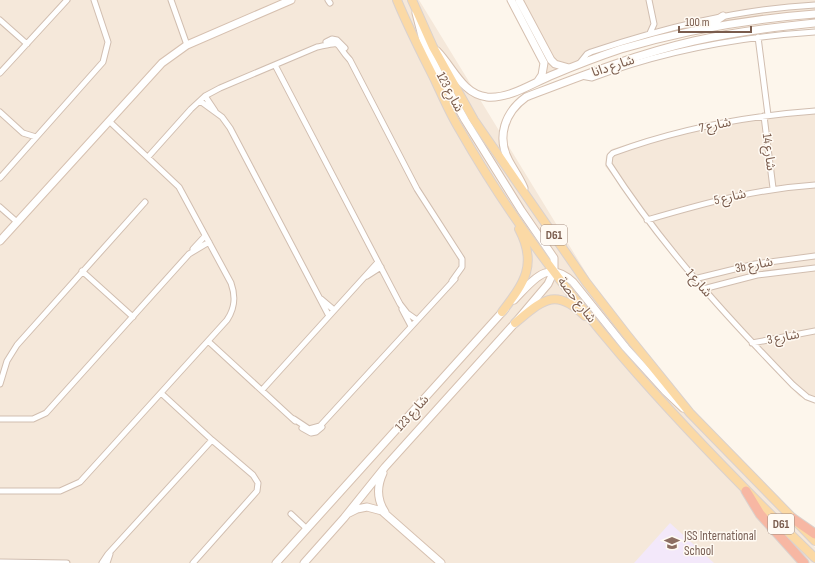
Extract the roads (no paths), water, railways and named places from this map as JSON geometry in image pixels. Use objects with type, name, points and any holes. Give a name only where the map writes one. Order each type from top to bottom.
[{"type":"highway","points":[[746,491],[760,514],[804,563]]},
{"type":"highway","points":[[792,518],[815,534]]},
{"type":"main road","name":"شارع حصة","points":[[412,0],[433,47],[474,120],[586,282],[690,413],[815,541]]},
{"type":"main road","name":"شارع حصة","points":[[399,4],[459,130],[508,207],[554,271],[650,389],[746,491],[815,558]]},
{"type":"main road","points":[[502,312],[524,280],[528,269],[529,257],[526,245],[508,207]]},
{"type":"main road","points":[[515,323],[540,303],[550,300],[564,300],[578,309],[612,344]]},
{"type":"street","points":[[0,73],[67,0]]},
{"type":"street","points":[[0,178],[103,62],[108,42],[94,0]]},
{"type":"street","points":[[171,0],[187,45]]},
{"type":"street","points":[[0,241],[162,63],[187,45],[291,0]]},
{"type":"street","points":[[392,0],[399,4]]},
{"type":"street","points":[[511,0],[551,60],[555,64],[569,68]]},
{"type":"street","points":[[618,64],[626,57],[656,47],[659,35],[649,0]]},
{"type":"street","points":[[521,2],[529,27],[544,63],[542,75],[538,81]]},
{"type":"street","points":[[578,65],[587,54],[649,34],[659,35],[723,16],[776,8],[815,5]]},
{"type":"street","name":"شارع 123","points":[[304,563],[344,518],[385,467],[515,323],[548,284],[554,271],[554,258],[521,210],[469,126],[438,72],[423,40],[416,11]]},
{"type":"street","points":[[649,34],[654,26],[653,13]]},
{"type":"street","name":"شارع دانا","points":[[433,47],[463,85],[478,94],[496,97],[505,95],[569,68],[659,35],[788,16],[815,14]]},
{"type":"street","points":[[704,29],[723,16]]},
{"type":"street","points":[[0,20],[26,44]]},
{"type":"street","name":"شارع دانا","points":[[528,198],[505,152],[502,133],[506,120],[512,109],[526,98],[580,76],[693,41],[761,29],[815,23]]},
{"type":"street","points":[[580,76],[592,78],[628,65],[692,48],[724,42],[758,37],[815,32]]},
{"type":"street","name":"شارع 14","points":[[758,37],[773,188]]},
{"type":"street","points":[[148,157],[205,96],[330,40],[337,40],[343,45],[417,189],[464,258],[466,264],[417,320],[328,418],[318,427],[311,429],[294,419],[208,341]]},
{"type":"street","points":[[275,65],[411,326]]},
{"type":"street","points":[[205,96],[216,113]]},
{"type":"street","points":[[200,101],[226,122],[234,133],[329,316]]},
{"type":"street","name":"شارع 7","points":[[617,151],[680,132],[727,122],[766,115],[815,111]]},
{"type":"street","points":[[0,112],[23,133],[36,138]]},
{"type":"street","points":[[0,491],[52,492],[74,486],[85,476],[161,393],[231,314],[235,299],[232,284],[179,187],[109,121]]},
{"type":"street","points":[[23,133],[29,146]]},
{"type":"street","name":"شارع 1","points":[[617,151],[610,156],[609,164],[647,220],[694,279],[752,343],[799,392],[815,400]]},
{"type":"street","name":"شارع 5","points":[[647,220],[729,196],[773,188],[815,185]]},
{"type":"street","points":[[0,384],[7,361],[17,344],[145,202]]},
{"type":"street","points":[[0,207],[17,222]]},
{"type":"street","points":[[0,419],[33,419],[42,416],[205,236]]},
{"type":"street","points":[[189,254],[208,242]]},
{"type":"street","name":"3b شارع","points":[[694,279],[755,264],[815,256]]},
{"type":"street","points":[[262,390],[378,262]]},
{"type":"street","points":[[361,280],[381,267]]},
{"type":"street","name":"3b شارع","points":[[703,289],[757,275],[815,268]]},
{"type":"street","points":[[82,271],[133,317]]},
{"type":"street","points":[[554,271],[564,274],[573,282],[626,348],[672,399],[690,413]]},
{"type":"street","name":"شارع 123","points":[[276,563],[502,312],[534,280],[554,271]]},
{"type":"street","points":[[316,293],[323,302],[334,310]]},
{"type":"street","points":[[400,304],[407,313],[417,320]]},
{"type":"street","name":"شارع 3","points":[[752,343],[815,331]]},
{"type":"street","points":[[161,393],[257,479],[259,487],[254,495],[193,563]]},
{"type":"street","points":[[102,563],[111,551],[212,440]]},
{"type":"street","points":[[385,467],[378,491],[381,506],[386,514]]},
{"type":"street","points":[[344,518],[352,511],[367,507],[377,509],[386,514],[441,563]]},
{"type":"street","points":[[291,514],[307,529]]},
{"type":"street","points":[[107,563],[111,551]]},
{"type":"street","points":[[0,562],[67,563]]},
{"type":"place","name":"JSS International School","points":[[672,543]]}]
